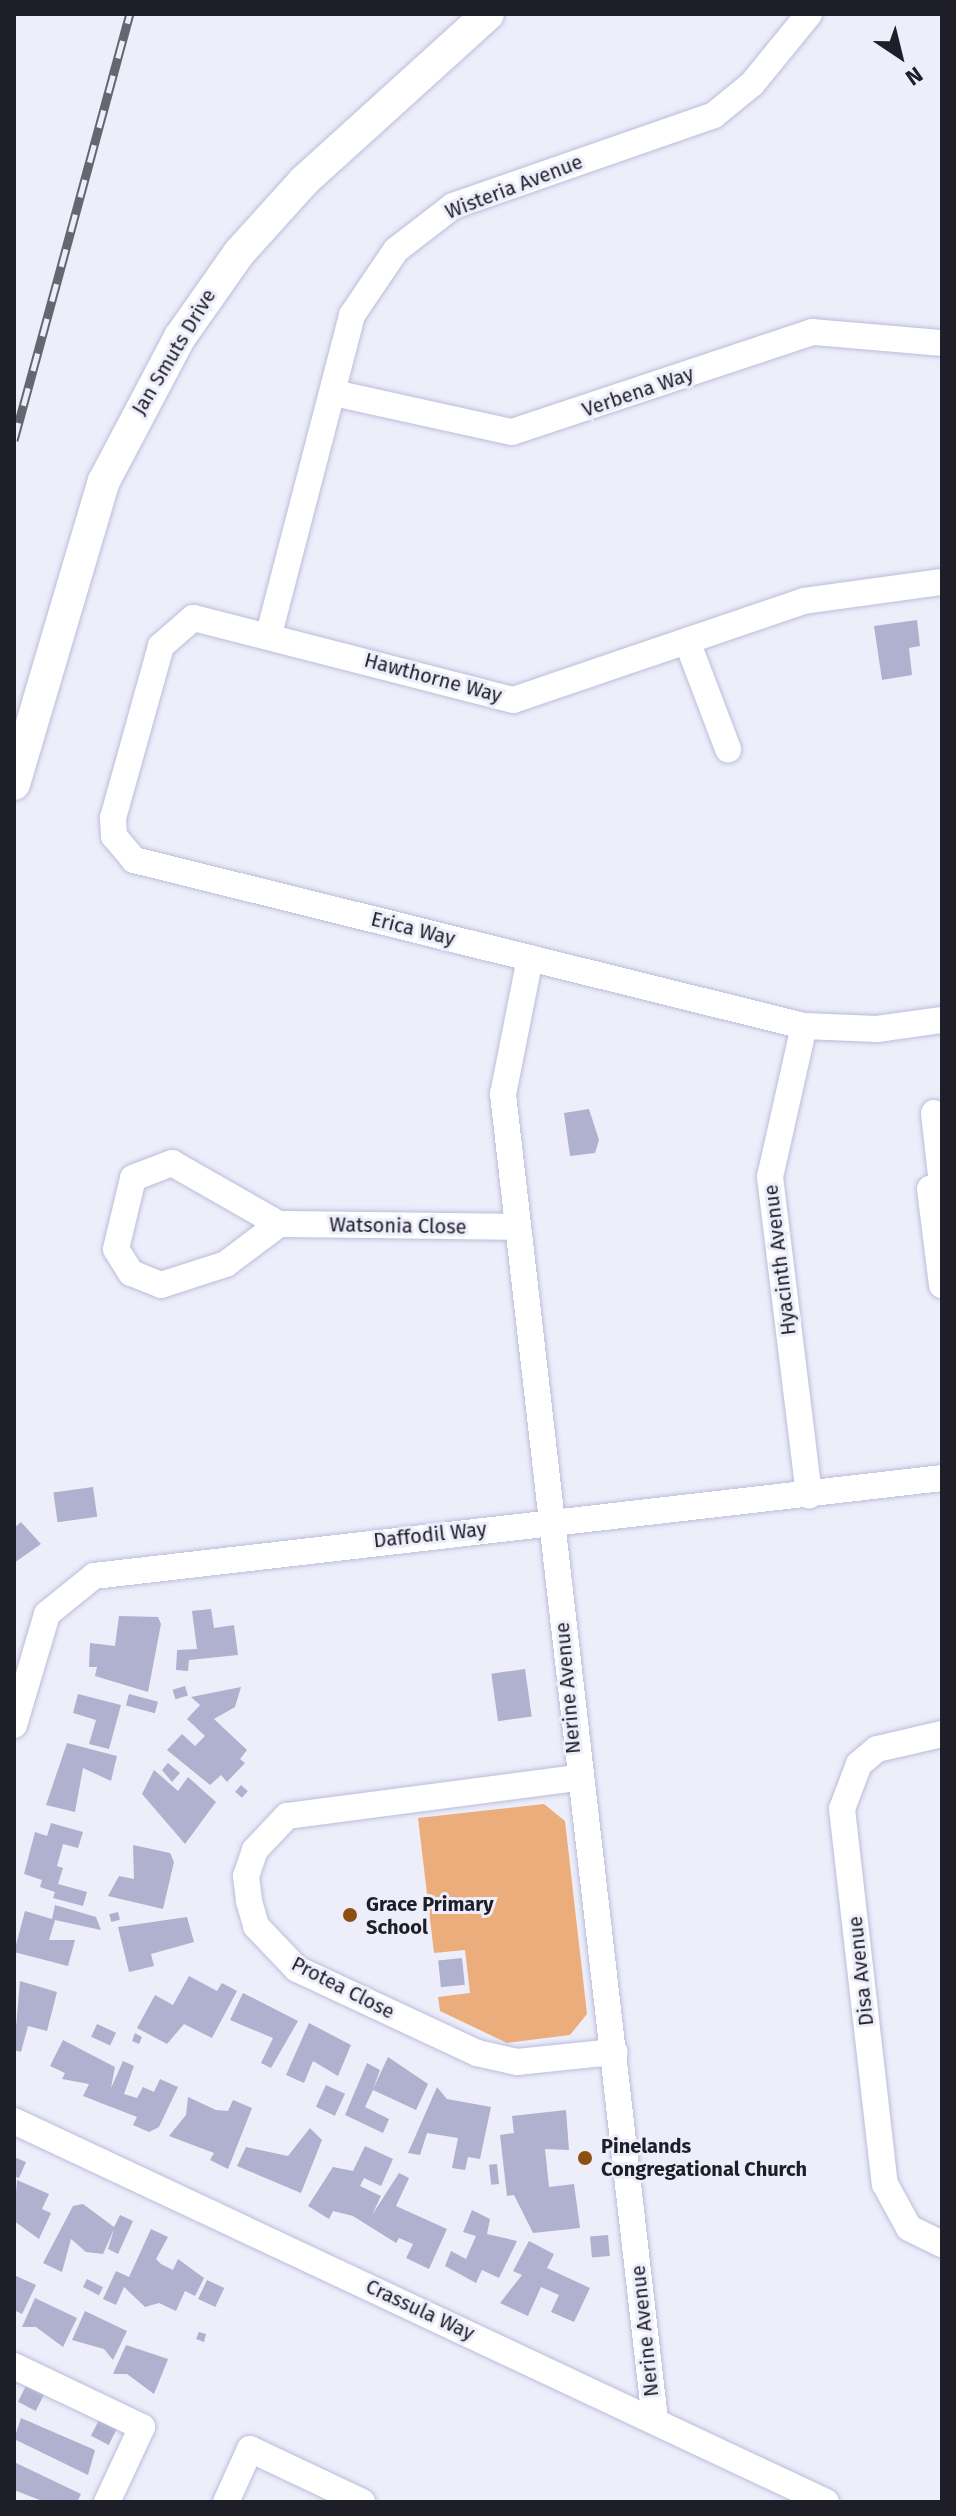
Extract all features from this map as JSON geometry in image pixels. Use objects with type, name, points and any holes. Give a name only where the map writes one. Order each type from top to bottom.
[{"type":"main road","name":"Jan Smuts Drive","points":[[14,784],[104,481],[180,337],[239,253],[305,180],[488,14]]},
{"type":"street","name":"Wisteria Avenue","points":[[269,634],[352,315],[370,282],[421,226],[453,206],[714,115],[752,84],[809,14]]},
{"type":"street","name":"Verbena Way","points":[[334,393],[512,432],[813,332],[942,343]]},
{"type":"street","name":"Hawthorne Way","points":[[175,626],[211,618],[513,700],[822,596],[942,582]]},
{"type":"street","name":"Erica Way","points":[[175,626],[161,646],[113,818],[121,849],[134,860],[804,1026],[877,1029],[942,1020]]},
{"type":"street","points":[[687,641],[728,749]]},
{"type":"street","name":"Nerine Avenue","points":[[530,958],[503,1075],[516,1227],[554,1521],[576,1778],[614,2052],[655,2419]]},
{"type":"street","name":"Hyacinth Avenue","points":[[804,1026],[770,1177],[809,1496]]},
{"type":"street","points":[[934,1113],[942,1186],[930,1189],[940,1246],[942,1285]]},
{"type":"street","points":[[154,1165],[193,1170],[279,1224],[226,1264],[161,1285],[131,1273],[116,1249],[133,1178],[154,1165]]},
{"type":"street","name":"Watsonia Close","points":[[279,1224],[516,1227]]},
{"type":"street","name":"Daffodil Way","points":[[14,1725],[47,1614],[94,1576],[554,1521],[809,1496],[942,1478]]},
{"type":"street","name":"Disa Avenue","points":[[942,1734],[877,1749],[859,1764],[842,1809],[885,2184],[909,2228],[942,2244]]},
{"type":"street","name":"Protea Close","points":[[576,1778],[287,1816],[255,1850],[246,1876],[249,1901],[256,1926],[297,1969],[477,2053],[517,2062],[614,2052]]},
{"type":"street","name":"Crassula Way","points":[[14,2121],[655,2419],[826,2502]]},
{"type":"street","points":[[14,2366],[142,2427],[107,2502]]},
{"type":"street","points":[[226,2502],[250,2449],[348,2499]]},
{"type":"shaded area","points":[[544,1804],[565,1821],[587,2014],[570,2035],[507,2043],[440,2011],[438,1997],[470,1993],[465,1950],[434,1953],[418,1818]]},
{"type":"building","points":[[917,620],[920,646],[909,648],[912,675],[882,680],[874,626]]},
{"type":"building","points":[[589,1109],[599,1140],[595,1153],[570,1156],[564,1113]]},
{"type":"building","points":[[93,1487],[97,1517],[58,1522],[53,1493]]},
{"type":"building","points":[[21,1522],[41,1544],[14,1563],[14,1528]]},
{"type":"building","points":[[211,1609],[214,1628],[234,1625],[238,1655],[189,1660],[188,1671],[176,1670],[177,1650],[197,1649],[192,1611]]},
{"type":"building","points":[[119,1616],[158,1617],[161,1624],[148,1692],[95,1676],[97,1667],[89,1667],[90,1643],[115,1646]]},
{"type":"building","points":[[525,1669],[532,1717],[498,1721],[491,1674]]},
{"type":"building","points":[[185,1686],[188,1696],[175,1699],[173,1690]]},
{"type":"building","points":[[241,1687],[235,1707],[214,1719],[247,1750],[240,1759],[245,1763],[227,1782],[221,1775],[210,1785],[167,1750],[182,1734],[195,1746],[205,1736],[187,1719],[200,1705],[191,1697]]},
{"type":"building","points":[[78,1694],[121,1705],[109,1749],[89,1744],[96,1720],[73,1713]]},
{"type":"building","points":[[129,1694],[158,1702],[155,1713],[126,1706]]},
{"type":"building","points":[[67,1743],[117,1756],[111,1781],[83,1768],[75,1812],[46,1805]]},
{"type":"building","points":[[168,1763],[180,1773],[172,1782],[162,1770]]},
{"type":"building","points":[[154,1770],[178,1791],[188,1777],[216,1802],[185,1844],[142,1794]]},
{"type":"building","points":[[241,1785],[248,1791],[242,1798],[235,1792]]},
{"type":"building","points":[[51,1823],[83,1832],[78,1848],[63,1844],[57,1866],[63,1868],[58,1884],[87,1892],[83,1906],[53,1898],[55,1892],[40,1887],[42,1880],[24,1874],[35,1832],[47,1836]]},
{"type":"building","points":[[133,1845],[170,1853],[174,1862],[163,1909],[108,1896],[119,1876],[134,1879]]},
{"type":"building","points":[[55,1905],[96,1917],[101,1930],[55,1920],[49,1940],[75,1940],[68,1966],[14,1952],[25,1911],[52,1919]]},
{"type":"building","points":[[118,1912],[120,1920],[111,1922],[109,1914]]},
{"type":"building","points":[[187,1917],[194,1942],[151,1954],[154,1966],[129,1972],[118,1927]]},
{"type":"building","points":[[462,1958],[465,1985],[441,1987],[438,1961]]},
{"type":"building","points":[[189,1976],[217,1991],[222,1983],[237,1991],[212,2038],[184,2024],[167,2044],[137,2028],[155,1995],[173,2005]]},
{"type":"building","points":[[20,1981],[57,1992],[47,2031],[28,2026],[21,2052],[14,2050]]},
{"type":"building","points":[[243,1993],[298,2021],[271,2068],[261,2063],[273,2038],[230,2020]]},
{"type":"building","points":[[309,2023],[351,2045],[338,2076],[313,2061],[304,2083],[286,2075]]},
{"type":"building","points":[[97,2024],[116,2033],[110,2046],[91,2037]]},
{"type":"building","points":[[135,2033],[142,2037],[139,2044],[132,2041]]},
{"type":"building","points":[[63,2040],[115,2067],[111,2088],[123,2061],[134,2066],[124,2094],[137,2098],[143,2087],[154,2092],[160,2079],[178,2087],[159,2127],[149,2132],[133,2125],[137,2117],[83,2096],[89,2084],[62,2079],[65,2073],[50,2066]]},
{"type":"building","points":[[388,2057],[428,2084],[416,2110],[373,2090],[365,2107],[389,2119],[383,2133],[345,2115],[367,2063],[380,2070],[373,2089]]},
{"type":"building","points":[[326,2085],[345,2094],[335,2116],[316,2107]]},
{"type":"building","points":[[437,2087],[447,2099],[491,2107],[480,2159],[468,2157],[465,2170],[452,2168],[458,2138],[427,2133],[420,2155],[408,2153]]},
{"type":"building","points":[[188,2097],[216,2110],[228,2111],[233,2100],[252,2108],[228,2169],[210,2160],[214,2153],[169,2136],[186,2115]]},
{"type":"building","points":[[566,2110],[569,2150],[545,2149],[549,2187],[574,2184],[580,2228],[533,2233],[514,2195],[507,2196],[500,2135],[514,2133],[512,2116]]},
{"type":"building","points":[[310,2128],[322,2140],[301,2193],[237,2166],[246,2147],[288,2156]]},
{"type":"building","points":[[365,2146],[393,2159],[381,2186],[364,2178],[360,2186],[381,2196],[372,2215],[399,2173],[409,2178],[396,2206],[447,2229],[429,2269],[406,2258],[413,2244],[399,2238],[396,2243],[353,2216],[333,2211],[329,2219],[308,2206],[333,2167],[353,2171]]},
{"type":"building","points":[[14,2157],[26,2162],[19,2178],[14,2176]]},
{"type":"building","points":[[497,2164],[499,2184],[491,2185],[489,2165]]},
{"type":"building","points":[[17,2180],[49,2194],[42,2209],[51,2213],[39,2239],[14,2221]]},
{"type":"building","points":[[83,2204],[114,2227],[120,2215],[133,2221],[118,2254],[108,2249],[114,2229],[103,2254],[86,2252],[71,2239],[62,2272],[43,2263],[73,2206]]},
{"type":"building","points":[[472,2210],[490,2219],[487,2234],[517,2241],[499,2278],[482,2270],[476,2283],[445,2266],[451,2251],[466,2259],[476,2236],[463,2232]]},
{"type":"building","points":[[151,2229],[168,2237],[156,2259],[161,2264],[173,2270],[178,2259],[204,2278],[195,2296],[185,2291],[176,2311],[159,2303],[145,2307],[124,2287],[116,2305],[103,2299],[116,2271],[129,2277]]},
{"type":"building","points":[[608,2235],[610,2256],[592,2257],[590,2237]]},
{"type":"building","points":[[529,2241],[554,2254],[547,2268],[590,2288],[574,2322],[551,2312],[559,2295],[541,2287],[528,2316],[500,2303],[522,2275],[513,2271]]},
{"type":"building","points":[[14,2275],[36,2285],[22,2314],[14,2310]]},
{"type":"building","points":[[87,2279],[103,2287],[99,2295],[83,2287]]},
{"type":"building","points":[[207,2280],[224,2288],[215,2307],[198,2299]]},
{"type":"building","points":[[35,2298],[77,2318],[63,2347],[36,2327],[22,2327]]},
{"type":"building","points":[[85,2311],[127,2331],[113,2360],[104,2349],[72,2340]]},
{"type":"building","points":[[199,2332],[206,2334],[204,2342],[196,2339]]},
{"type":"building","points":[[126,2345],[168,2359],[154,2394],[127,2374],[113,2374]]},
{"type":"building","points":[[27,2384],[45,2393],[36,2411],[18,2402]]},
{"type":"building","points":[[21,2418],[95,2450],[88,2475],[14,2439]]},
{"type":"building","points":[[100,2418],[118,2427],[109,2445],[91,2436]]},
{"type":"building","points":[[14,2462],[81,2494],[77,2502],[45,2502],[14,2490]]},
{"type":"railway","points":[[14,440],[130,14]]},
{"type":"place","name":"Grace Primary School","points":[[350,1915]]},
{"type":"place","name":"Pinelands Congregational Church","points":[[585,2158]]}]
